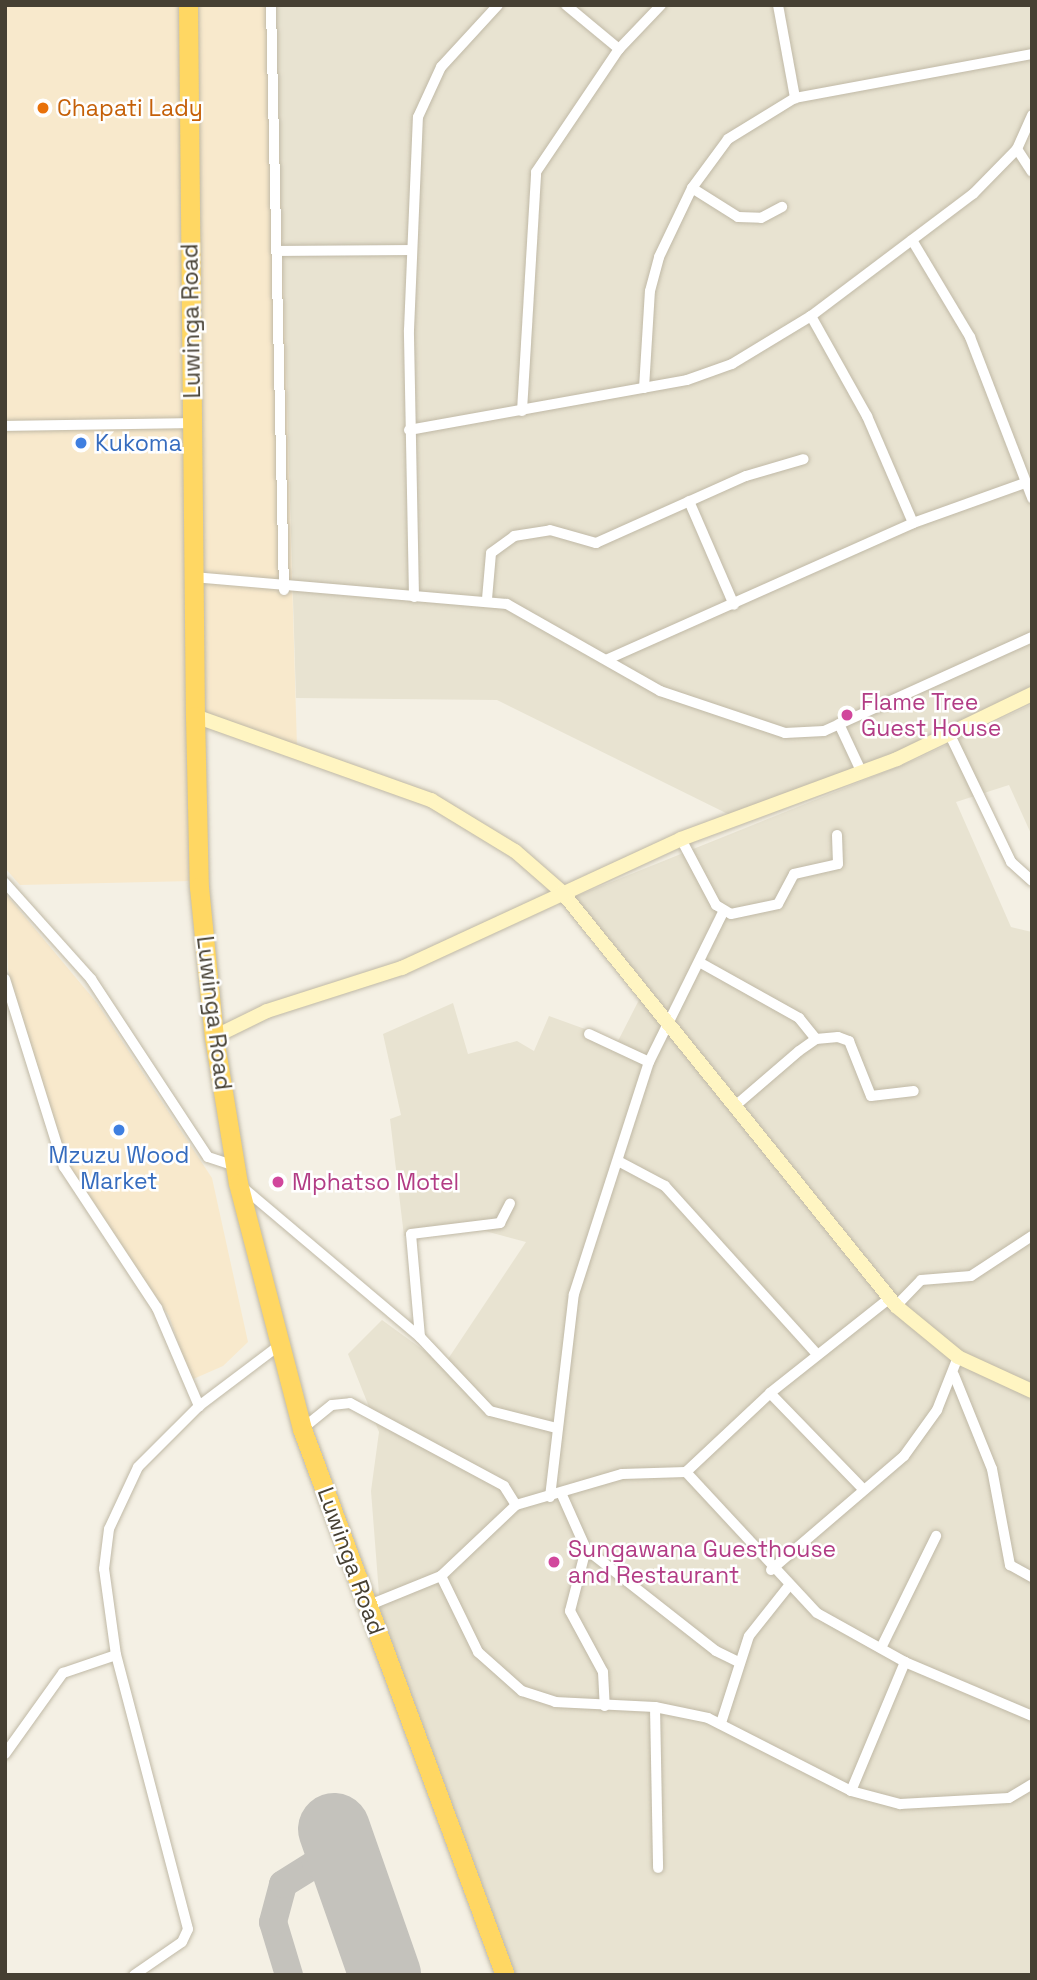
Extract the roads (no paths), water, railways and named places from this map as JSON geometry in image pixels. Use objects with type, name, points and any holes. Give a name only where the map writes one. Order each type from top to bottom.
[{"type":"highway","name":"Luwinga Road","points":[[188,5],[193,577],[199,887],[214,1037],[237,1175],[277,1348],[302,1429],[505,1975]]},
{"type":"street","points":[[271,5],[284,590]]},
{"type":"street","points":[[414,597],[410,250],[420,107],[460,42],[498,5]]},
{"type":"street","points":[[566,5],[619,49]]},
{"type":"street","points":[[522,411],[536,172],[619,49],[661,5]]},
{"type":"street","points":[[778,5],[795,98]]},
{"type":"street","points":[[644,388],[650,291],[692,188],[728,139],[795,98],[1032,54]]},
{"type":"street","points":[[410,430],[644,388],[732,363],[811,316],[973,194],[1017,149],[1032,115]]},
{"type":"street","points":[[1017,149],[1032,172]]},
{"type":"street","points":[[692,188],[738,217],[761,218],[782,206]]},
{"type":"street","points":[[912,240],[970,337],[1032,498]]},
{"type":"street","points":[[276,251],[410,250]]},
{"type":"street","points":[[811,316],[867,416],[913,523]]},
{"type":"street","points":[[5,425],[192,423]]},
{"type":"street","points":[[487,599],[491,553],[513,536],[550,530],[596,543],[690,501],[804,458]]},
{"type":"street","points":[[608,659],[913,523],[1025,484]]},
{"type":"street","points":[[690,501],[734,605]]},
{"type":"street","points":[[193,577],[284,590],[487,599],[528,612],[671,695],[758,729],[806,733],[839,724],[1032,637]]},
{"type":"street","points":[[214,1037],[267,1012],[402,968],[681,839],[862,773],[950,735],[1032,694]]},
{"type":"street","points":[[195,716],[453,810],[562,892],[664,1025],[735,1105],[893,1302],[958,1357],[1032,1391]]},
{"type":"street","points":[[839,724],[862,773]]},
{"type":"street","points":[[950,735],[1011,862],[1032,881]]},
{"type":"street","points":[[723,912],[778,904],[793,874],[838,863],[837,835]]},
{"type":"street","points":[[681,839],[723,912]]},
{"type":"street","points":[[5,883],[91,979],[208,1157],[237,1175],[420,1337],[490,1411],[556,1428]]},
{"type":"street","points":[[550,1497],[556,1428],[574,1294],[649,1062],[664,1025],[723,912]]},
{"type":"street","points":[[699,962],[799,1018],[816,1039]]},
{"type":"street","points":[[5,979],[64,1167],[158,1308],[198,1406]]},
{"type":"street","points":[[589,1034],[649,1062]]},
{"type":"street","points":[[735,1105],[816,1039],[849,1041],[871,1096],[914,1091]]},
{"type":"street","points":[[618,1161],[665,1186],[817,1354]]},
{"type":"street","points":[[420,1337],[411,1234],[500,1223],[510,1203]]},
{"type":"street","points":[[367,1606],[441,1576],[516,1505],[562,1495],[622,1474],[686,1472],[769,1393],[817,1354],[921,1280],[971,1276],[1032,1236]]},
{"type":"street","points":[[134,1975],[182,1942],[188,1929],[116,1656],[104,1569],[113,1520],[138,1467],[198,1406],[277,1348]]},
{"type":"street","points":[[771,1570],[918,1441],[954,1375],[958,1357]]},
{"type":"street","points":[[954,1375],[990,1460],[1010,1565],[1032,1577]]},
{"type":"street","points":[[769,1393],[862,1488]]},
{"type":"street","points":[[302,1429],[332,1405],[350,1403],[504,1486],[516,1505]]},
{"type":"street","points":[[686,1472],[771,1570],[817,1613],[905,1662],[1032,1716]]},
{"type":"street","points":[[562,1495],[586,1549],[716,1651],[740,1662]]},
{"type":"street","points":[[880,1648],[936,1536]]},
{"type":"street","points":[[586,1549],[570,1611],[603,1672],[605,1706]]},
{"type":"street","points":[[441,1576],[468,1636],[505,1680],[539,1699],[605,1706],[655,1707],[721,1723],[851,1791],[900,1804],[1009,1798],[1032,1784]]},
{"type":"street","points":[[721,1723],[740,1662],[760,1619],[788,1587]]},
{"type":"street","points":[[5,1754],[49,1685],[63,1673],[116,1656]]},
{"type":"street","points":[[851,1791],[905,1662]]},
{"type":"street","points":[[655,1707],[658,1868]]},
{"type":"place","name":"Chapati Lady","points":[[43,108]]},
{"type":"place","name":"Kukoma","points":[[81,443]]},
{"type":"place","name":"Flame Tree Guest House","points":[[847,715]]},
{"type":"place","name":"Mzuzu Wood Market","points":[[119,1130]]},
{"type":"place","name":"Mphatso Motel","points":[[278,1182]]},
{"type":"place","name":"Sungawana Guesthouse and Restaurant","points":[[554,1562]]}]
